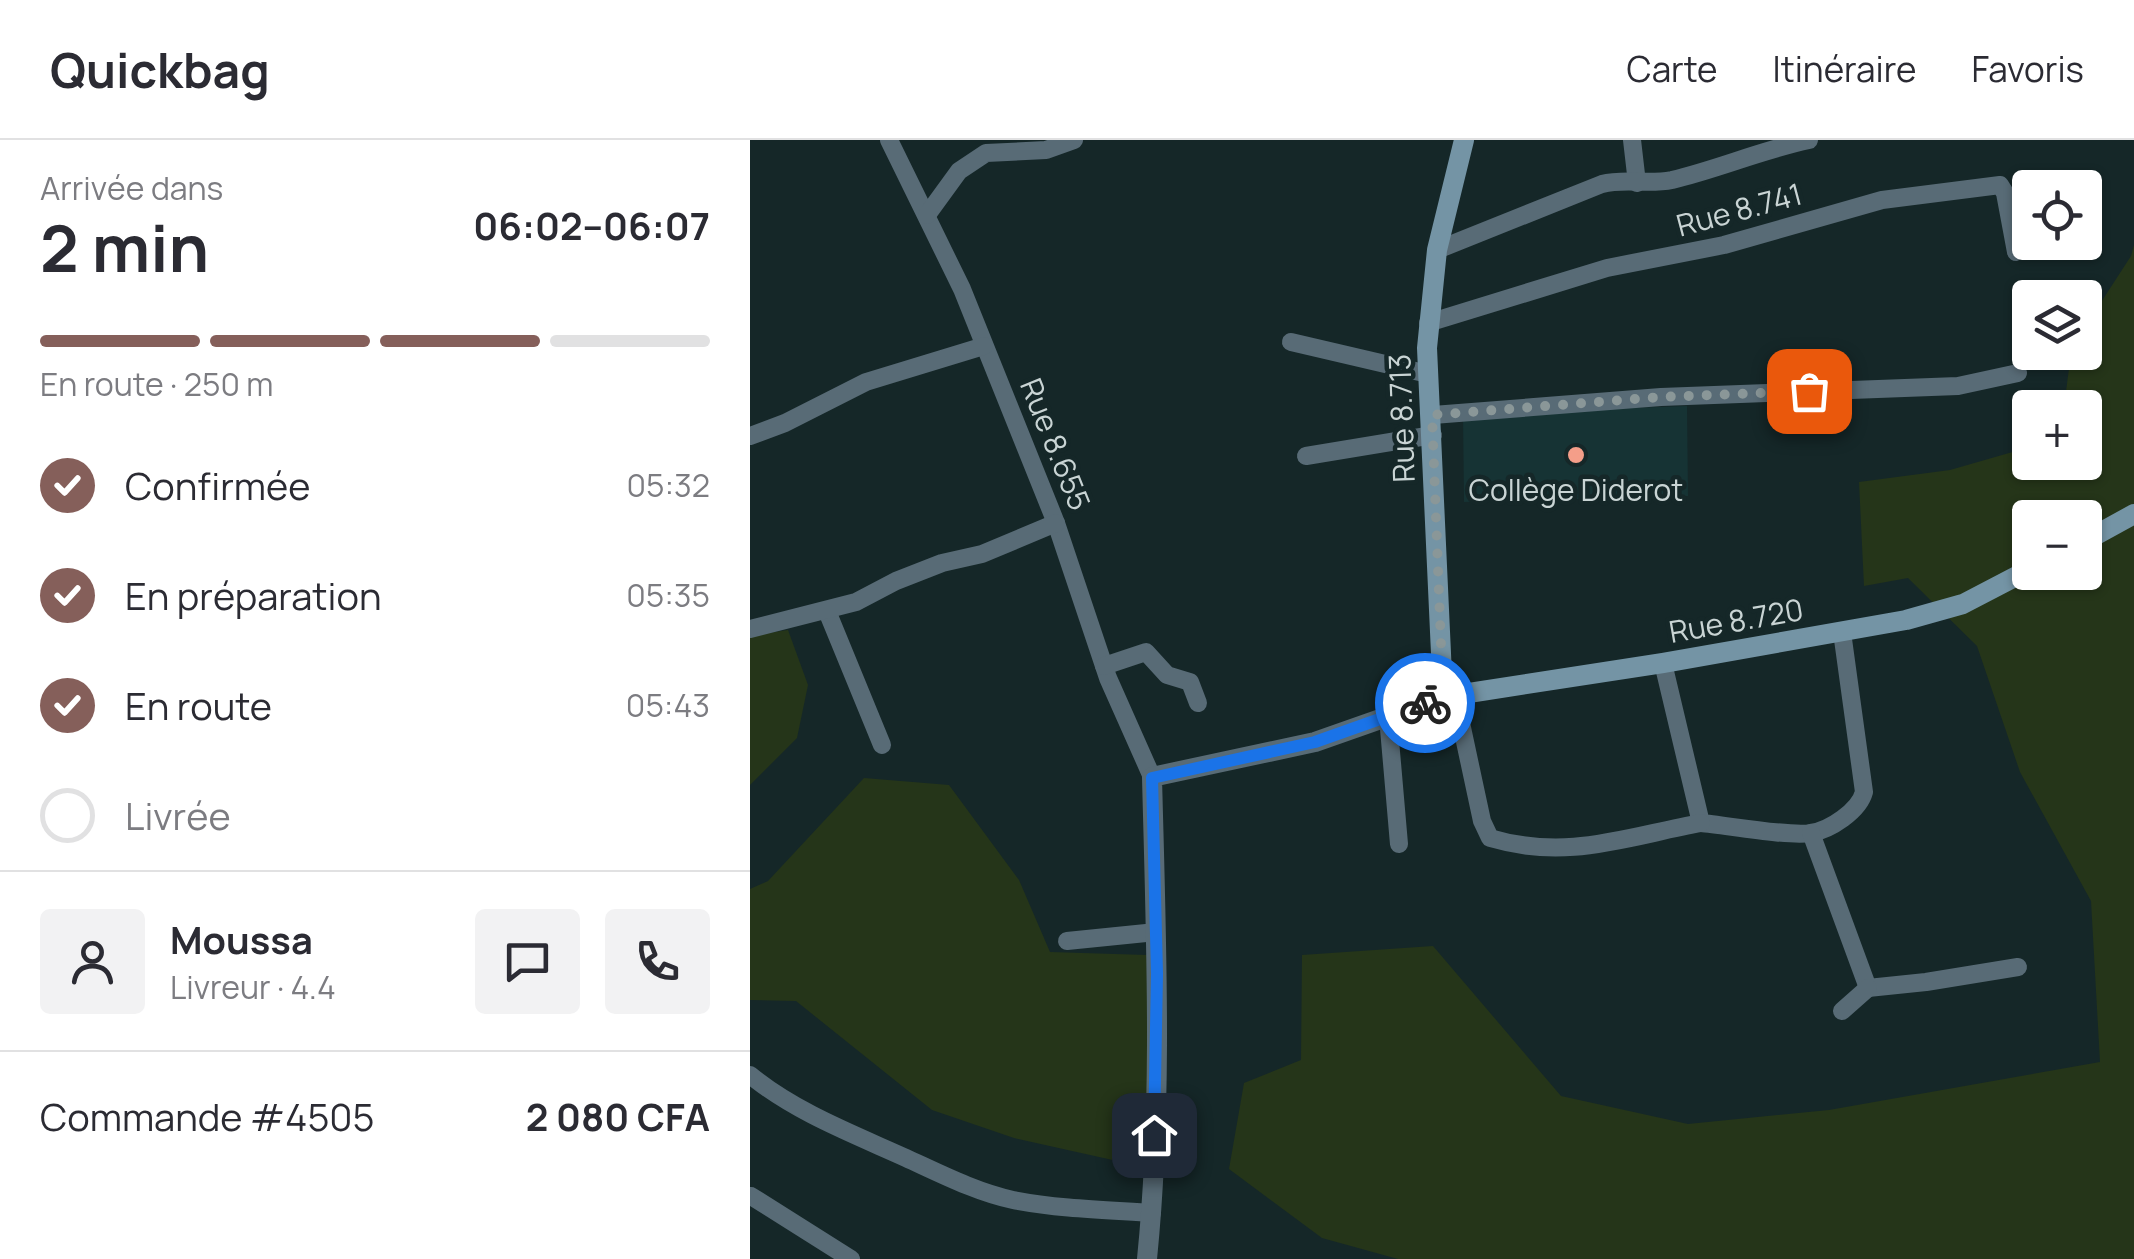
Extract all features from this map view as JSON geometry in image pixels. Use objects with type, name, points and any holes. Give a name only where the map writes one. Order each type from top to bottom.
[{"type":"main road","name":"Rue 8.713","points":[[1449,696],[1428,322],[1437,250],[1464,140]]},
{"type":"main road","points":[[2102,532],[2134,514]]},
{"type":"main road","name":"Rue 8.720","points":[[1449,696],[1663,664],[1935,614],[2012,578]]},
{"type":"street","name":"Rue 8.655","points":[[889,140],[962,289],[1056,522],[1104,666],[1152,778],[1156,932],[1152,1213],[1147,1259]]},
{"type":"street","points":[[926,215],[959,172],[986,153],[1046,150],[1074,140]]},
{"type":"street","points":[[1632,140],[1637,182]]},
{"type":"street","points":[[1437,250],[1602,184],[1674,179],[1778,143],[1808,140]]},
{"type":"street","name":"Rue 8.741","points":[[1428,322],[1607,268],[1724,246],[1882,200],[2000,185],[2012,231]]},
{"type":"street","points":[[1291,342],[1428,374]]},
{"type":"street","points":[[750,436],[786,423],[876,378],[984,346]]},
{"type":"street","points":[[1306,456],[1433,425],[1661,397],[1958,386],[2018,373]]},
{"type":"street","points":[[750,628],[856,602],[942,563],[982,554],[1056,522]]},
{"type":"street","points":[[827,611],[882,745]]},
{"type":"street","points":[[1152,778],[1282,750],[1449,696],[1490,838],[1520,847],[1576,849],[1700,822],[1811,833],[1852,813],[1861,804],[1864,792],[1842,632]]},
{"type":"street","points":[[1104,666],[1146,652],[1168,675],[1190,682],[1198,703]]},
{"type":"street","points":[[1663,664],[1700,822]]},
{"type":"street","points":[[1388,717],[1398,844]]},
{"type":"street","points":[[1811,833],[1868,988]]},
{"type":"street","points":[[1067,941],[1156,932]]},
{"type":"street","points":[[1842,1011],[1868,988],[2018,967]]},
{"type":"street","points":[[750,1075],[790,1103],[968,1186],[1009,1199],[1047,1205],[1152,1213]]},
{"type":"street","points":[[751,1196],[851,1259]]},
{"type":"shaded area","name":"Collège Diderot","points":[[1687,406],[1688,496],[1464,502],[1463,414]]},
{"type":"green space","points":[[2134,245],[2134,1259],[1398,1259],[1322,1238],[1229,1169],[1244,1083],[1301,1060],[1302,955],[1433,946],[1561,1096],[1688,1124],[1829,1110],[2100,1062],[2091,901],[2020,772],[1977,646],[1908,578],[1864,586],[1859,482],[1950,470],[2012,452],[2012,480],[2102,480],[2102,390],[2066,390],[2069,370],[2102,370],[2102,301]]},
{"type":"green space","points":[[788,630],[808,685],[797,738],[750,785],[750,636]]},
{"type":"green space","points":[[864,778],[949,785],[1019,880],[1050,952],[1147,955],[1153,1169],[1014,1138],[932,1110],[796,1001],[750,1000],[750,889],[768,881]]},
{"type":"way so far","points":[[1425,703],[1443,696],[1432,415],[1661,397],[1809,391]]},
{"type":"place","name":"Collège Diderot","points":[[1576,455]]},
{"type":"route","points":[[1154,1135],[1157,974],[1152,778],[1315,742],[1425,703]]}]
